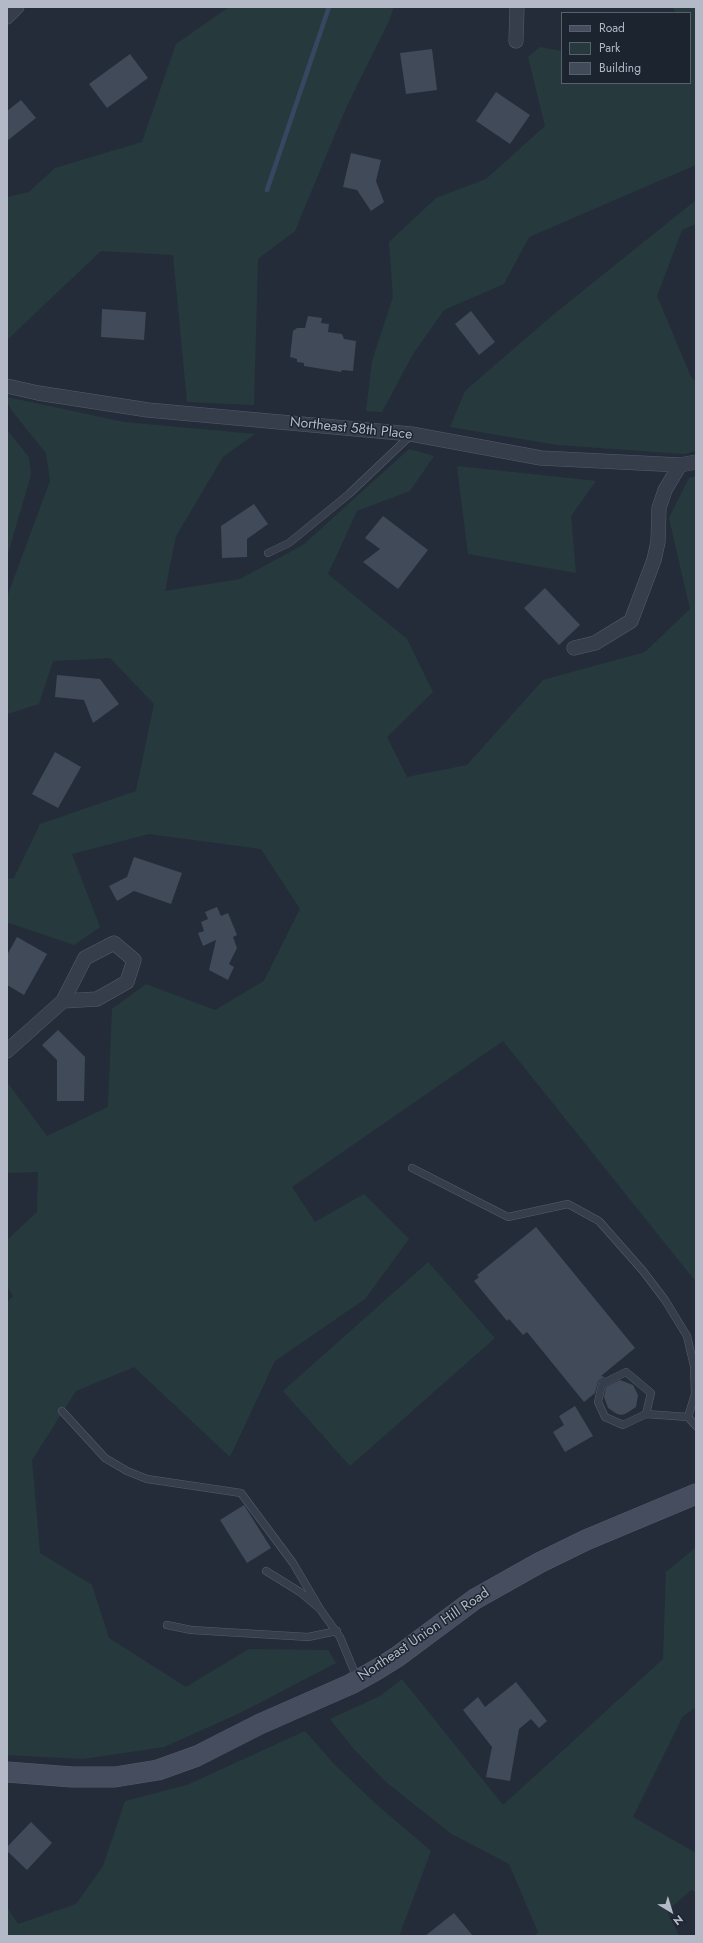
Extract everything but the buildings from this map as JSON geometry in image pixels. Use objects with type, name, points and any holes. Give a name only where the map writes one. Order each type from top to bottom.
[{"type":"street","points":[[7,17],[17,7]]},
{"type":"street","points":[[516,41],[518,7]]},
{"type":"street","name":"Northeast 58th Place","points":[[7,386],[38,393],[148,410],[411,434],[541,458],[680,465],[696,462]]},
{"type":"street","points":[[574,648],[595,643],[631,621],[654,560],[658,542],[659,508],[665,490],[680,465]]},
{"type":"street","points":[[7,1051],[63,1001],[85,958],[114,943],[134,960],[127,982],[97,999],[63,1001]]},
{"type":"street","name":"Northeast Union Hill Road","points":[[7,1772],[72,1777],[115,1777],[158,1770],[197,1756],[260,1724],[358,1680],[396,1657],[453,1614],[506,1581],[586,1540],[696,1494]]},
{"type":"lane","points":[[268,553],[289,543],[349,494],[411,434]]},
{"type":"lane","points":[[412,1168],[508,1217],[568,1204],[599,1221],[643,1271],[665,1300],[687,1336],[694,1366],[695,1394],[688,1417]]},
{"type":"lane","points":[[646,1414],[651,1393],[626,1372],[602,1384],[598,1402],[605,1417],[623,1425],[646,1414],[688,1417],[696,1426]]},
{"type":"lane","points":[[62,1411],[105,1458],[127,1471],[147,1479],[241,1493],[293,1563],[320,1609],[337,1631],[358,1680]]},
{"type":"lane","points":[[266,1571],[300,1592],[320,1609]]},
{"type":"lane","points":[[167,1625],[191,1630],[308,1637],[337,1631]]},
{"type":"green space","points":[[229,7],[394,7],[389,21],[345,110],[295,231],[258,259],[254,405],[187,402],[173,255],[101,251],[7,340],[7,197],[29,192],[55,168],[142,142],[176,44]]},
{"type":"green space","points":[[672,7],[696,7],[696,165],[529,237],[504,284],[444,310],[413,354],[382,412],[366,411],[372,361],[393,297],[389,242],[436,198],[486,179],[545,126],[528,57],[540,47],[561,51],[561,84],[691,84],[691,12],[675,12]]},
{"type":"green space","points":[[696,200],[696,224],[682,230],[657,296],[691,377],[696,381],[696,451],[684,454],[557,445],[450,427],[465,391],[554,314]]},
{"type":"green space","points":[[7,397],[124,422],[255,434],[223,457],[176,536],[165,591],[240,579],[303,545],[409,449],[434,456],[410,491],[357,511],[328,574],[407,639],[433,692],[387,737],[407,777],[467,765],[543,680],[645,652],[690,609],[669,518],[689,478],[696,476],[696,1282],[503,1041],[292,1187],[315,1222],[364,1194],[409,1239],[365,1299],[275,1361],[230,1457],[134,1367],[76,1391],[32,1460],[40,1553],[92,1585],[109,1638],[186,1687],[249,1649],[328,1650],[336,1663],[240,1713],[164,1747],[83,1759],[7,1755],[7,1302],[13,1296],[7,1286],[7,1240],[37,1212],[38,1172],[7,1173],[7,1082],[47,1136],[108,1107],[112,1009],[146,984],[215,1010],[264,981],[300,909],[261,849],[149,834],[72,854],[100,927],[74,945],[9,923],[7,925],[7,879],[14,878],[40,824],[136,791],[154,704],[110,658],[53,661],[39,704],[7,714],[7,597],[50,481],[46,453],[12,411],[7,402]]},
{"type":"green space","points":[[7,430],[29,457],[31,475],[7,557]]},
{"type":"green space","points":[[457,466],[596,481],[571,516],[576,573],[468,554]]},
{"type":"green space","points":[[428,1262],[495,1338],[350,1466],[283,1391]]},
{"type":"green space","points":[[696,1547],[696,1707],[683,1716],[633,1817],[696,1853],[696,1892],[691,1890],[667,1911],[679,1936],[535,1936],[538,1932],[509,1864],[450,1833],[386,1782],[353,1748],[330,1719],[380,1696],[402,1679],[503,1805],[663,1659],[666,1572]]},
{"type":"green space","points":[[305,1731],[335,1765],[375,1803],[431,1851],[399,1936],[7,1936],[7,1907],[18,1924],[76,1904],[103,1866],[125,1801],[187,1785]]},
{"type":"waterway","points":[[267,190],[329,7]]}]
